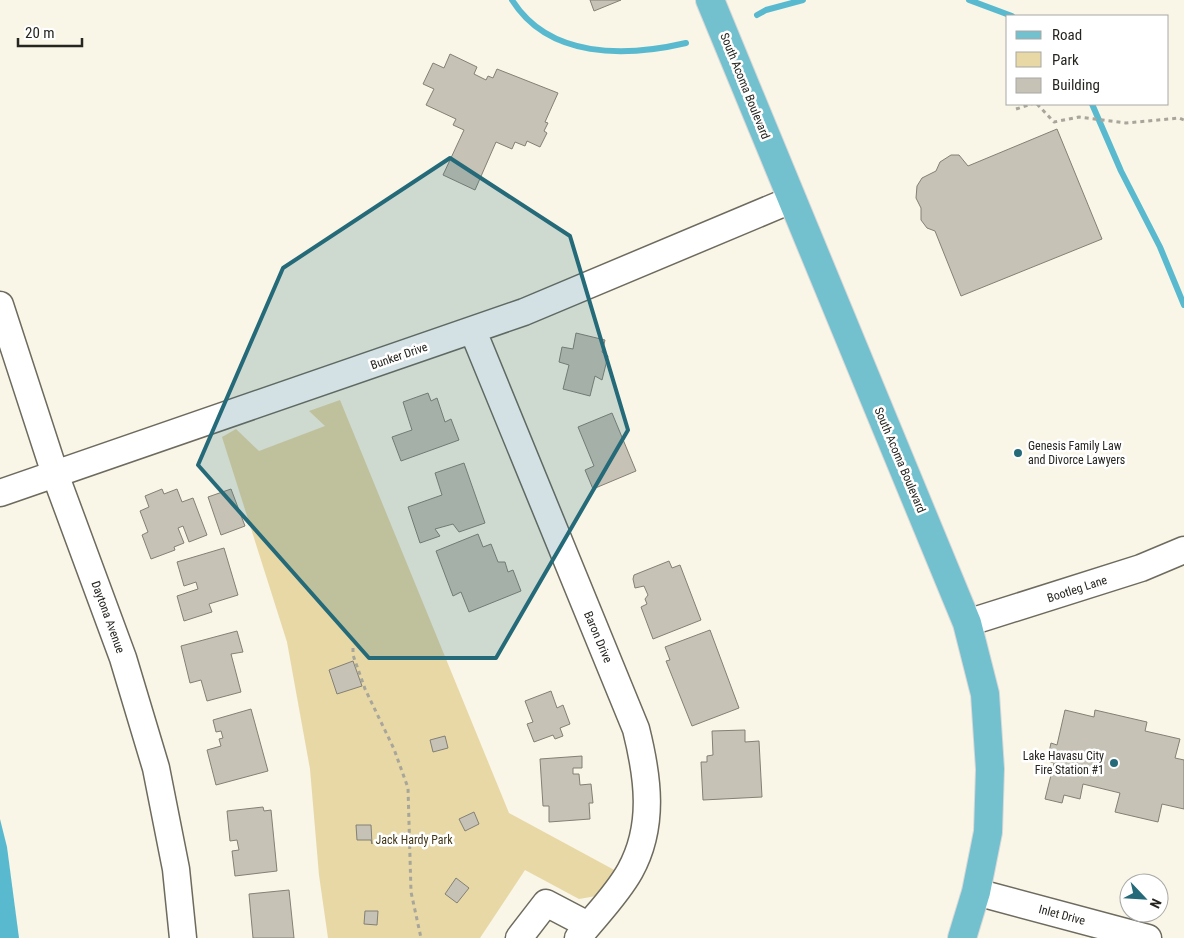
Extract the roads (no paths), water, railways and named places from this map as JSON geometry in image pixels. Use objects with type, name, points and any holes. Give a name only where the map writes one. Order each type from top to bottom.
[{"type":"main road","name":"South Acoma Boulevard","points":[[710,0],[791,200],[968,623],[985,694],[990,769],[988,832],[976,892],[962,938]]},
{"type":"street","name":"Bunker Drive","points":[[0,494],[473,331],[533,308],[791,200]]},
{"type":"street","name":"Daytona Avenue","points":[[0,305],[56,474],[123,658],[156,768],[176,869],[183,938]]},
{"type":"street","name":"Baron Drive","points":[[473,331],[636,729],[642,754],[648,797],[644,840],[630,871],[603,909],[583,932]]},
{"type":"street","name":"Bootleg Lane","points":[[968,623],[1141,568],[1184,550]]},
{"type":"street","name":"Inlet Drive","points":[[976,892],[1148,938]]},
{"type":"street","points":[[519,938],[546,902],[583,932]]},
{"type":"water","points":[[0,819],[7,847],[19,938],[0,938]]},
{"type":"waterway","points":[[512,0],[528,19],[546,34],[567,43],[590,49],[614,51],[639,50],[663,48],[686,43]]},
{"type":"waterway","points":[[757,15],[766,10],[803,0]]},
{"type":"waterway","points":[[969,0],[1009,15]]},
{"type":"waterway","points":[[1092,105],[1121,171],[1160,247],[1184,305]]},
{"type":"place","name":"Genesis Family Law and Divorce Lawyers","points":[[1018,453]]},
{"type":"place","name":"Lake Havasu City Fire Station #1","points":[[1114,763]]},
{"type":"park label","name":"Jack Hardy Park","points":[[414,840]]}]
